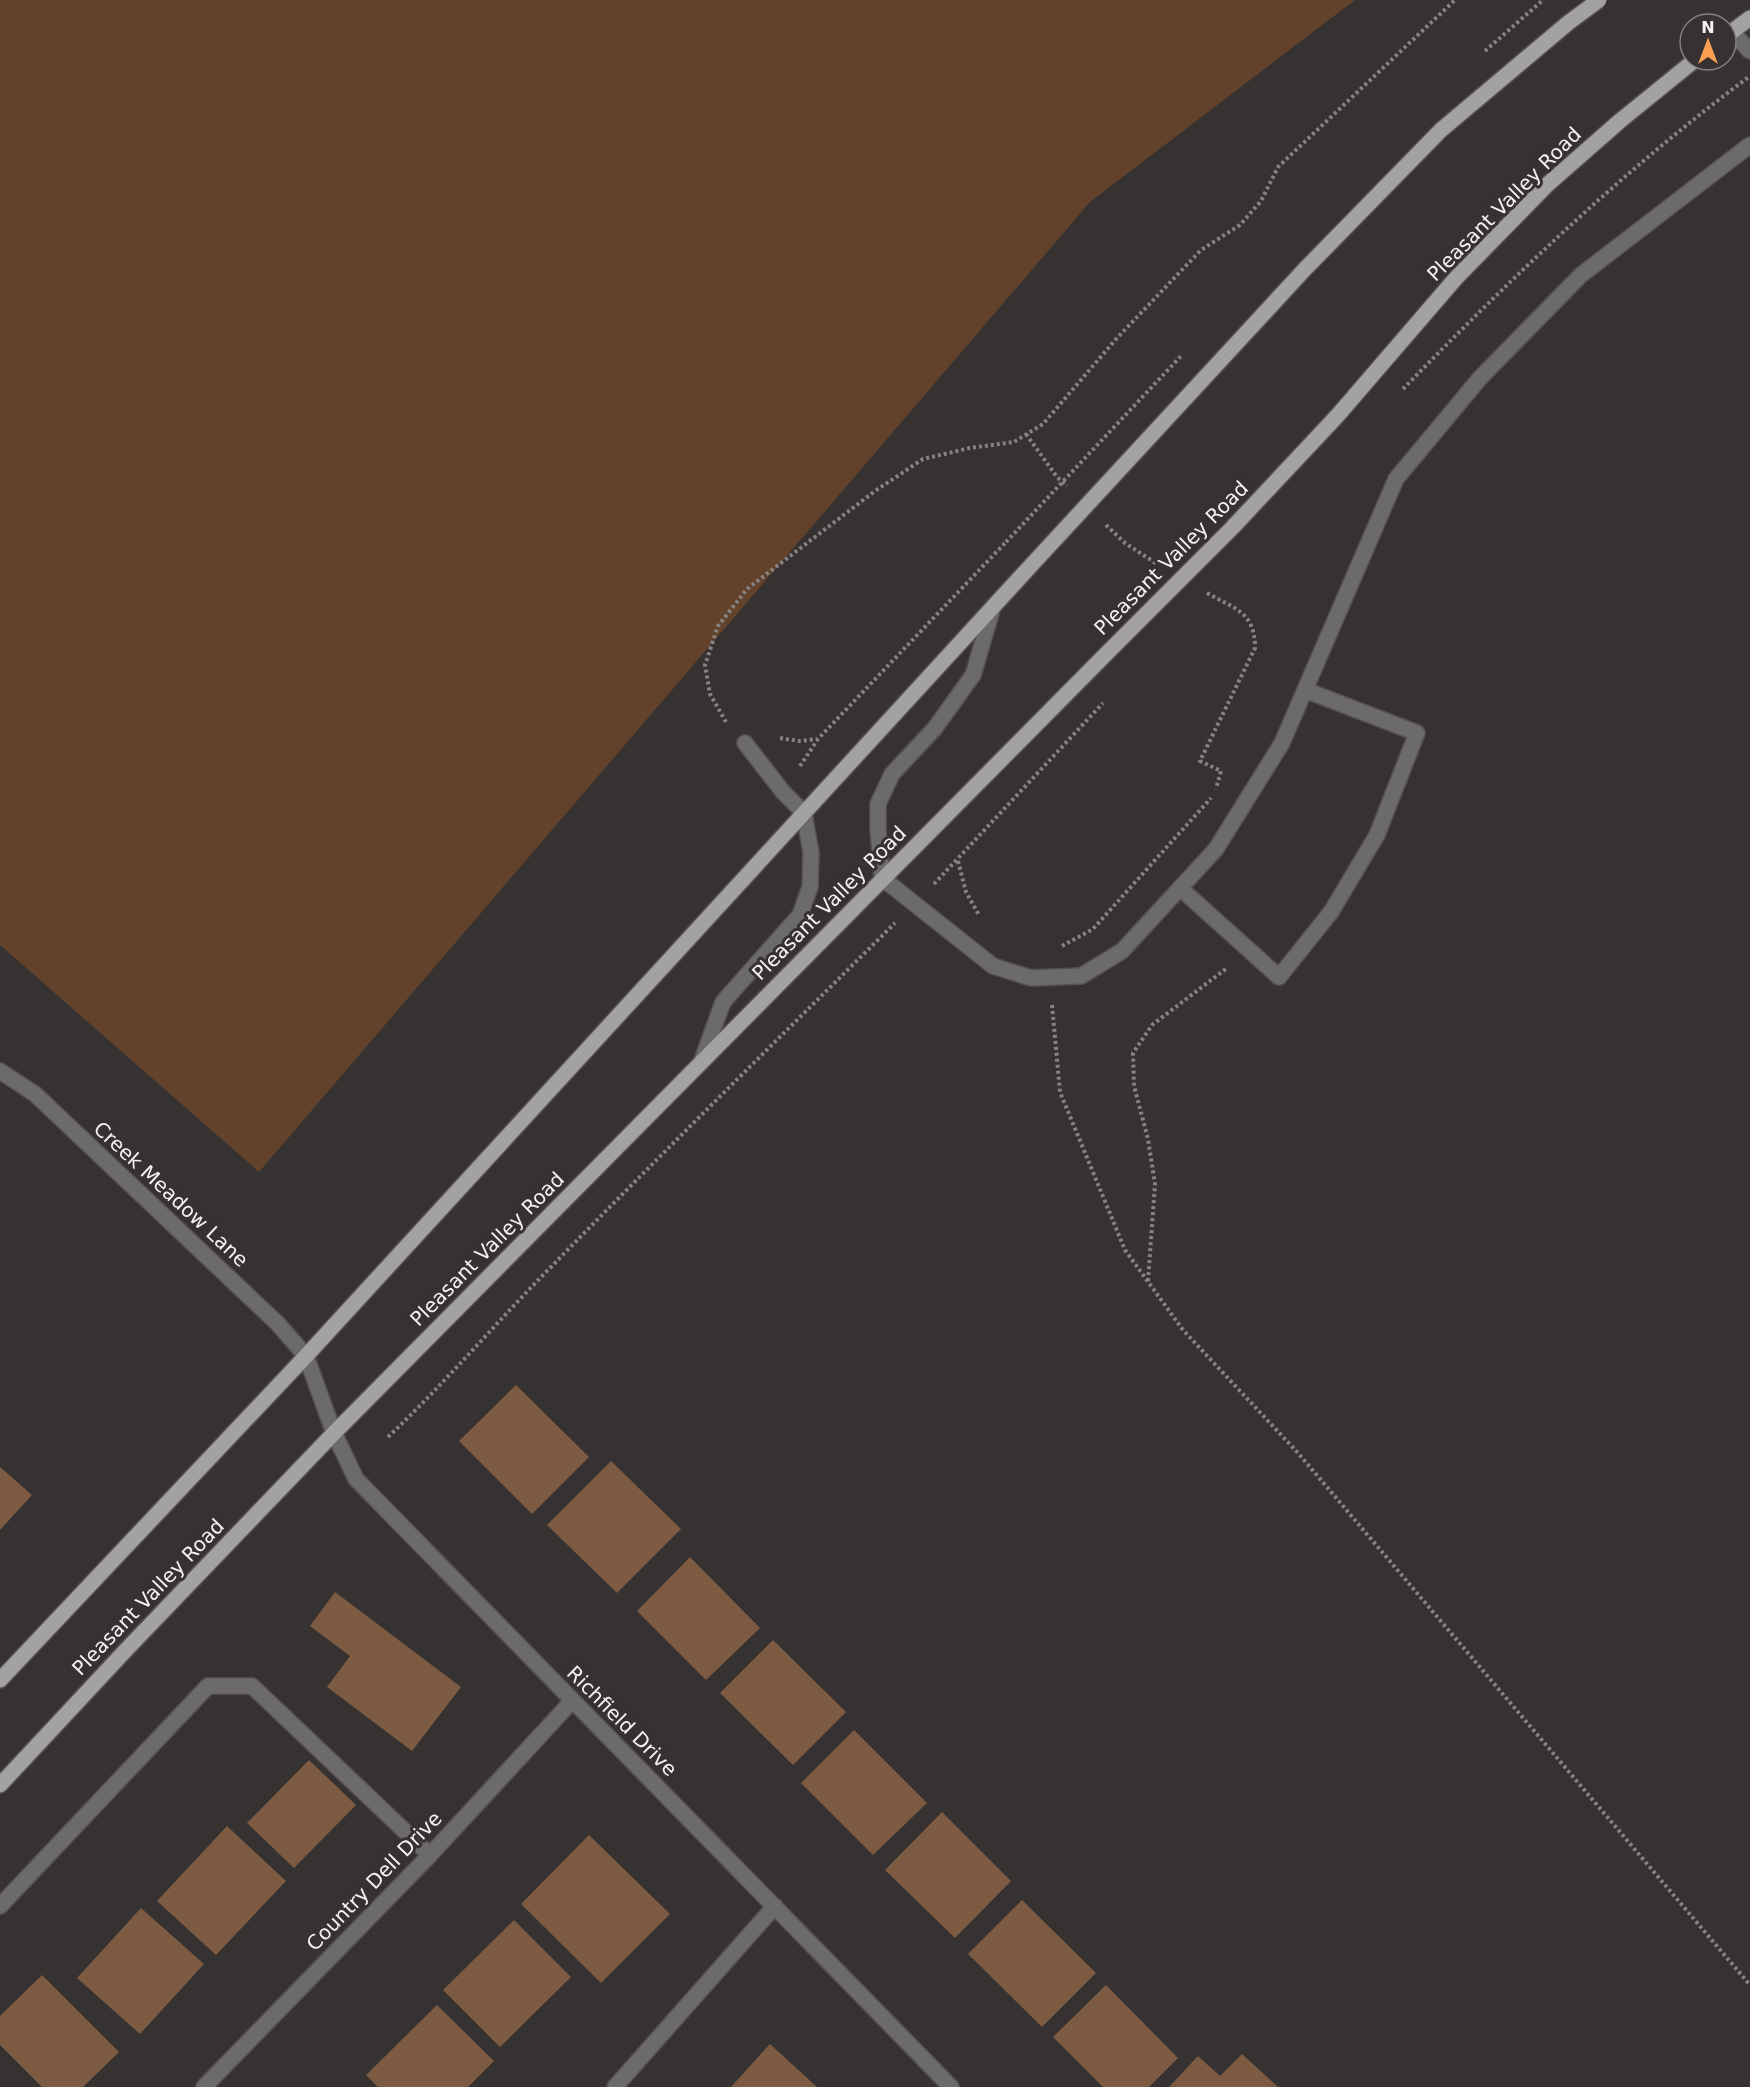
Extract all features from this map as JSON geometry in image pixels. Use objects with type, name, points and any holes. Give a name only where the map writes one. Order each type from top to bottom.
[{"type":"main road","points":[[0,1680],[306,1356],[1305,268],[1441,130],[1568,23],[1599,0]]},
{"type":"main road","points":[[1738,27],[1750,18]]},
{"type":"main road","name":"Pleasant Valley Road","points":[[0,1785],[133,1642],[334,1433],[882,878],[1232,528],[1338,415],[1456,278],[1548,184],[1680,72]]},
{"type":"street","points":[[1738,41],[1750,51]]},
{"type":"street","points":[[993,606],[973,675],[935,728],[892,774],[878,804],[882,878],[993,966],[1031,978],[1081,976],[1122,951],[1216,849],[1256,787],[1282,743],[1396,479],[1480,378],[1581,276],[1750,145]]},
{"type":"street","points":[[1180,888],[1279,977],[1331,912],[1377,835],[1417,733],[1305,690]]},
{"type":"street","points":[[701,1063],[723,1002],[800,915],[810,887],[811,853],[804,813],[783,792],[746,743]]},
{"type":"street","name":"Creek Meadow Lane","points":[[0,1071],[35,1094],[269,1316],[306,1356]]},
{"type":"street","name":"Richfield Drive","points":[[306,1356],[334,1433],[356,1479],[951,2087]]},
{"type":"street","points":[[0,1906],[208,1686],[252,1686],[430,1855]]},
{"type":"street","name":"Country Dell Drive","points":[[204,2087],[430,1855],[572,1701]]},
{"type":"street","points":[[615,2087],[775,1906]]},
{"type":"path","points":[[746,743],[728,726],[710,694],[705,664],[718,626],[747,589],[875,491],[923,459],[970,448],[1014,442],[1043,424],[1117,338],[1201,250],[1240,225],[1261,201],[1278,167],[1455,0]]},
{"type":"path","points":[[1400,392],[1450,340],[1558,236],[1653,150],[1750,76]]},
{"type":"path","points":[[1026,434],[1057,477],[1074,493]]},
{"type":"path","points":[[1100,518],[1125,543],[1158,565]]},
{"type":"path","points":[[775,734],[782,739],[818,739],[1006,542]]},
{"type":"path","points":[[1061,946],[1093,928],[1216,792],[1221,771],[1200,761],[1255,648],[1255,631],[1247,616],[1198,588]]},
{"type":"path","points":[[1202,597],[1210,589]]},
{"type":"path","points":[[980,917],[966,892],[958,861],[1105,700]]},
{"type":"path","points":[[388,1437],[424,1403],[632,1184],[872,946]]},
{"type":"path","points":[[1148,1282],[1155,1184],[1148,1139],[1134,1086],[1133,1053],[1152,1025],[1250,951]]},
{"type":"path","points":[[1050,977],[1060,1092],[1125,1250],[1182,1330],[1298,1453],[1750,1985]]},
{"type":"shaded area","points":[[0,0],[1355,0],[1090,202],[259,1172],[0,945]]},
{"type":"building","points":[[516,1385],[589,1457],[532,1514],[459,1441]]},
{"type":"building","points":[[611,1461],[681,1529],[617,1593],[547,1525]]},
{"type":"building","points":[[0,1467],[32,1495],[0,1530]]},
{"type":"building","points":[[690,1557],[760,1628],[706,1680],[637,1611]]},
{"type":"building","points":[[335,1592],[461,1687],[412,1751],[327,1687],[350,1656],[310,1626]]},
{"type":"building","points":[[773,1640],[846,1712],[793,1765],[720,1693]]},
{"type":"building","points":[[854,1730],[927,1803],[873,1855],[801,1783]]},
{"type":"building","points":[[309,1760],[356,1805],[294,1868],[247,1823]]},
{"type":"building","points":[[942,1812],[1011,1881],[955,1938],[885,1870]]},
{"type":"building","points":[[227,1826],[286,1881],[216,1955],[157,1901]]},
{"type":"building","points":[[589,1835],[670,1914],[601,1983],[521,1904]]},
{"type":"building","points":[[1022,1900],[1096,1973],[1042,2027],[968,1954]]},
{"type":"building","points":[[141,1908],[204,1964],[140,2034],[77,1978]]},
{"type":"building","points":[[514,1920],[571,1977],[500,2047],[443,1990]]},
{"type":"building","points":[[42,1975],[119,2052],[83,2087],[42,2087],[0,2045],[0,2016]]},
{"type":"building","points":[[1106,1985],[1178,2058],[1149,2087],[1103,2087],[1053,2037]]},
{"type":"building","points":[[437,2005],[494,2061],[468,2087],[378,2087],[366,2075]]},
{"type":"building","points":[[770,2044],[817,2087],[731,2087]]},
{"type":"building","points":[[1242,2054],[1278,2087],[1169,2087],[1198,2056],[1220,2076]]}]
